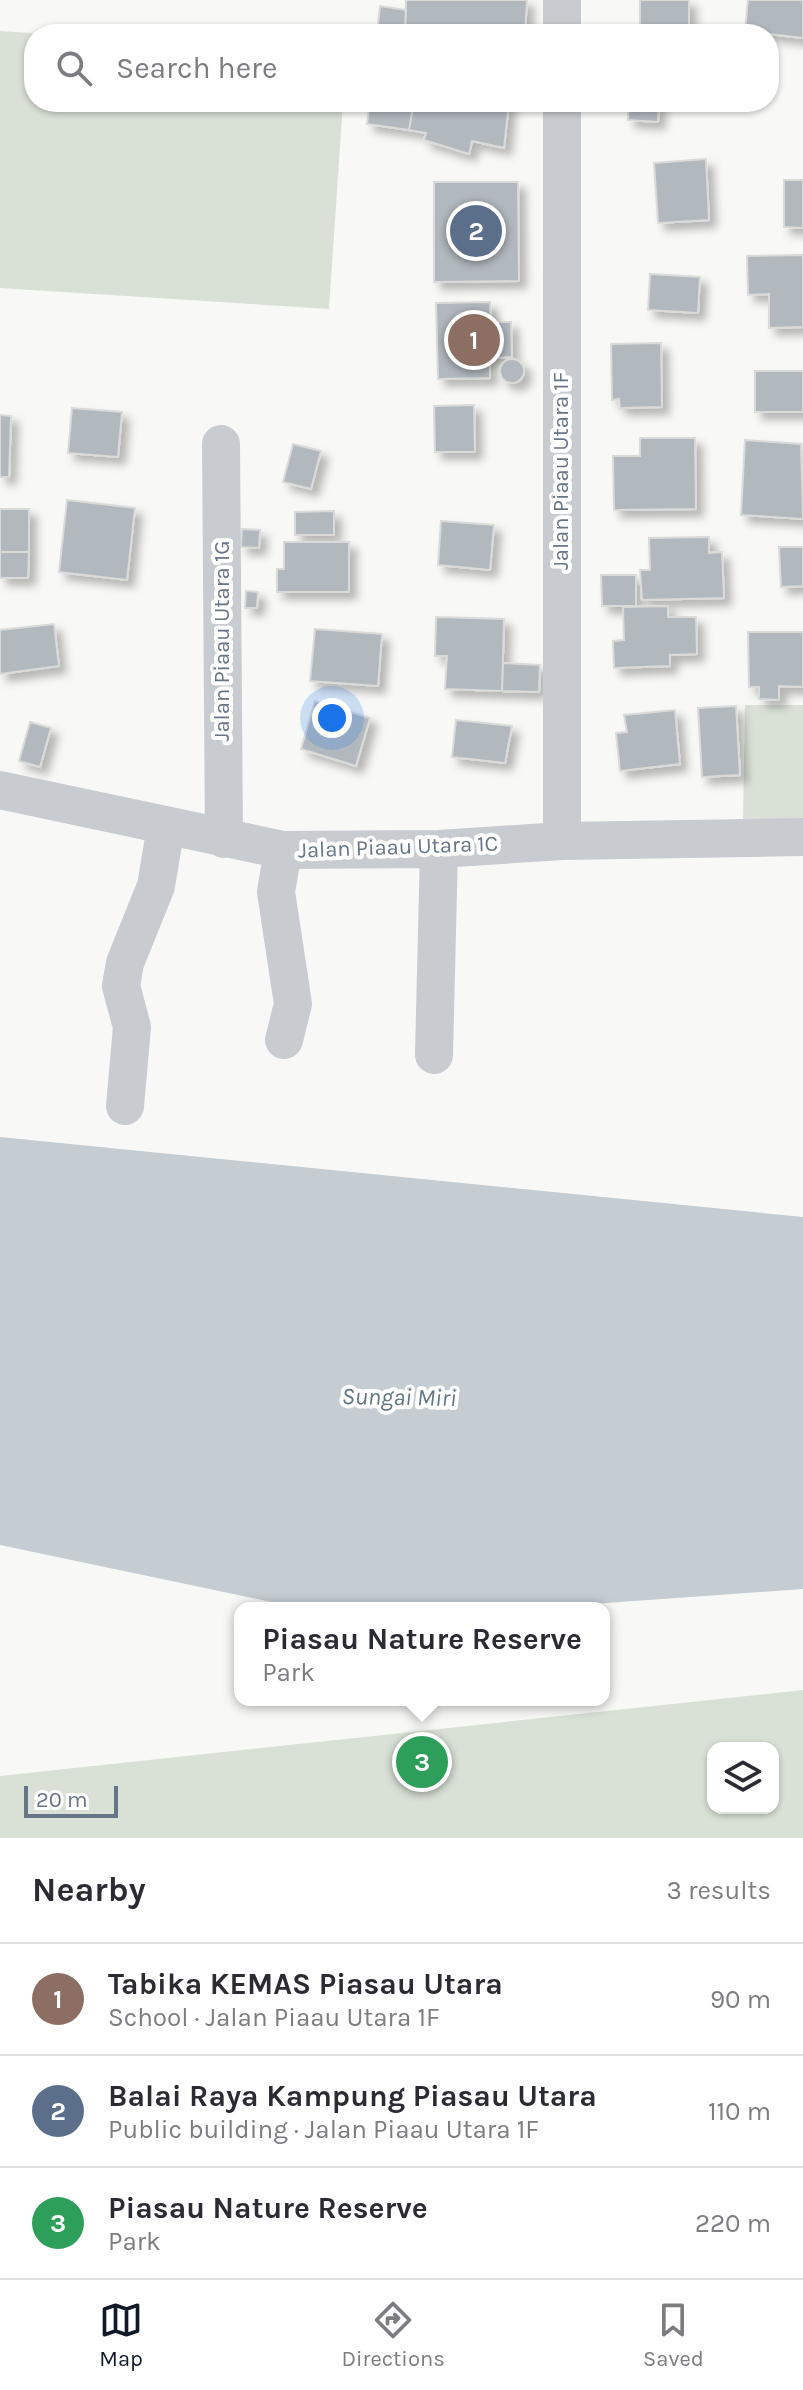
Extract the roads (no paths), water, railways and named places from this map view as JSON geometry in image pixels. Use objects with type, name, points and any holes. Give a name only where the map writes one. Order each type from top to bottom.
[{"type":"street","points":[[562,0],[562,24]]},
{"type":"street","name":"Jalan Piaau Utara 1F","points":[[562,112],[562,841]]},
{"type":"street","name":"Jalan Piaau Utara 1G","points":[[221,444],[224,839]]},
{"type":"street","name":"Jalan Piaau Utara 1C","points":[[0,790],[283,850],[439,849],[562,841],[803,837]]},
{"type":"street","points":[[125,1106],[132,1027],[121,986],[125,963],[156,886],[166,826]]},
{"type":"street","points":[[434,1055],[439,849]]},
{"type":"street","points":[[283,850],[276,892],[293,1004],[284,1040]]},
{"type":"water","name":"Sungai Miri","points":[[0,1137],[803,1217],[803,1589],[610,1603],[271,1602],[0,1545]]},
{"type":"place","name":"Balai Raya Kampung Piasau Utara","points":[[476,231]]},
{"type":"place","name":"Tabika KEMAS Piasau Utara","points":[[474,340]]},
{"type":"place","name":"Piasau Nature Reserve","points":[[422,1762]]}]
